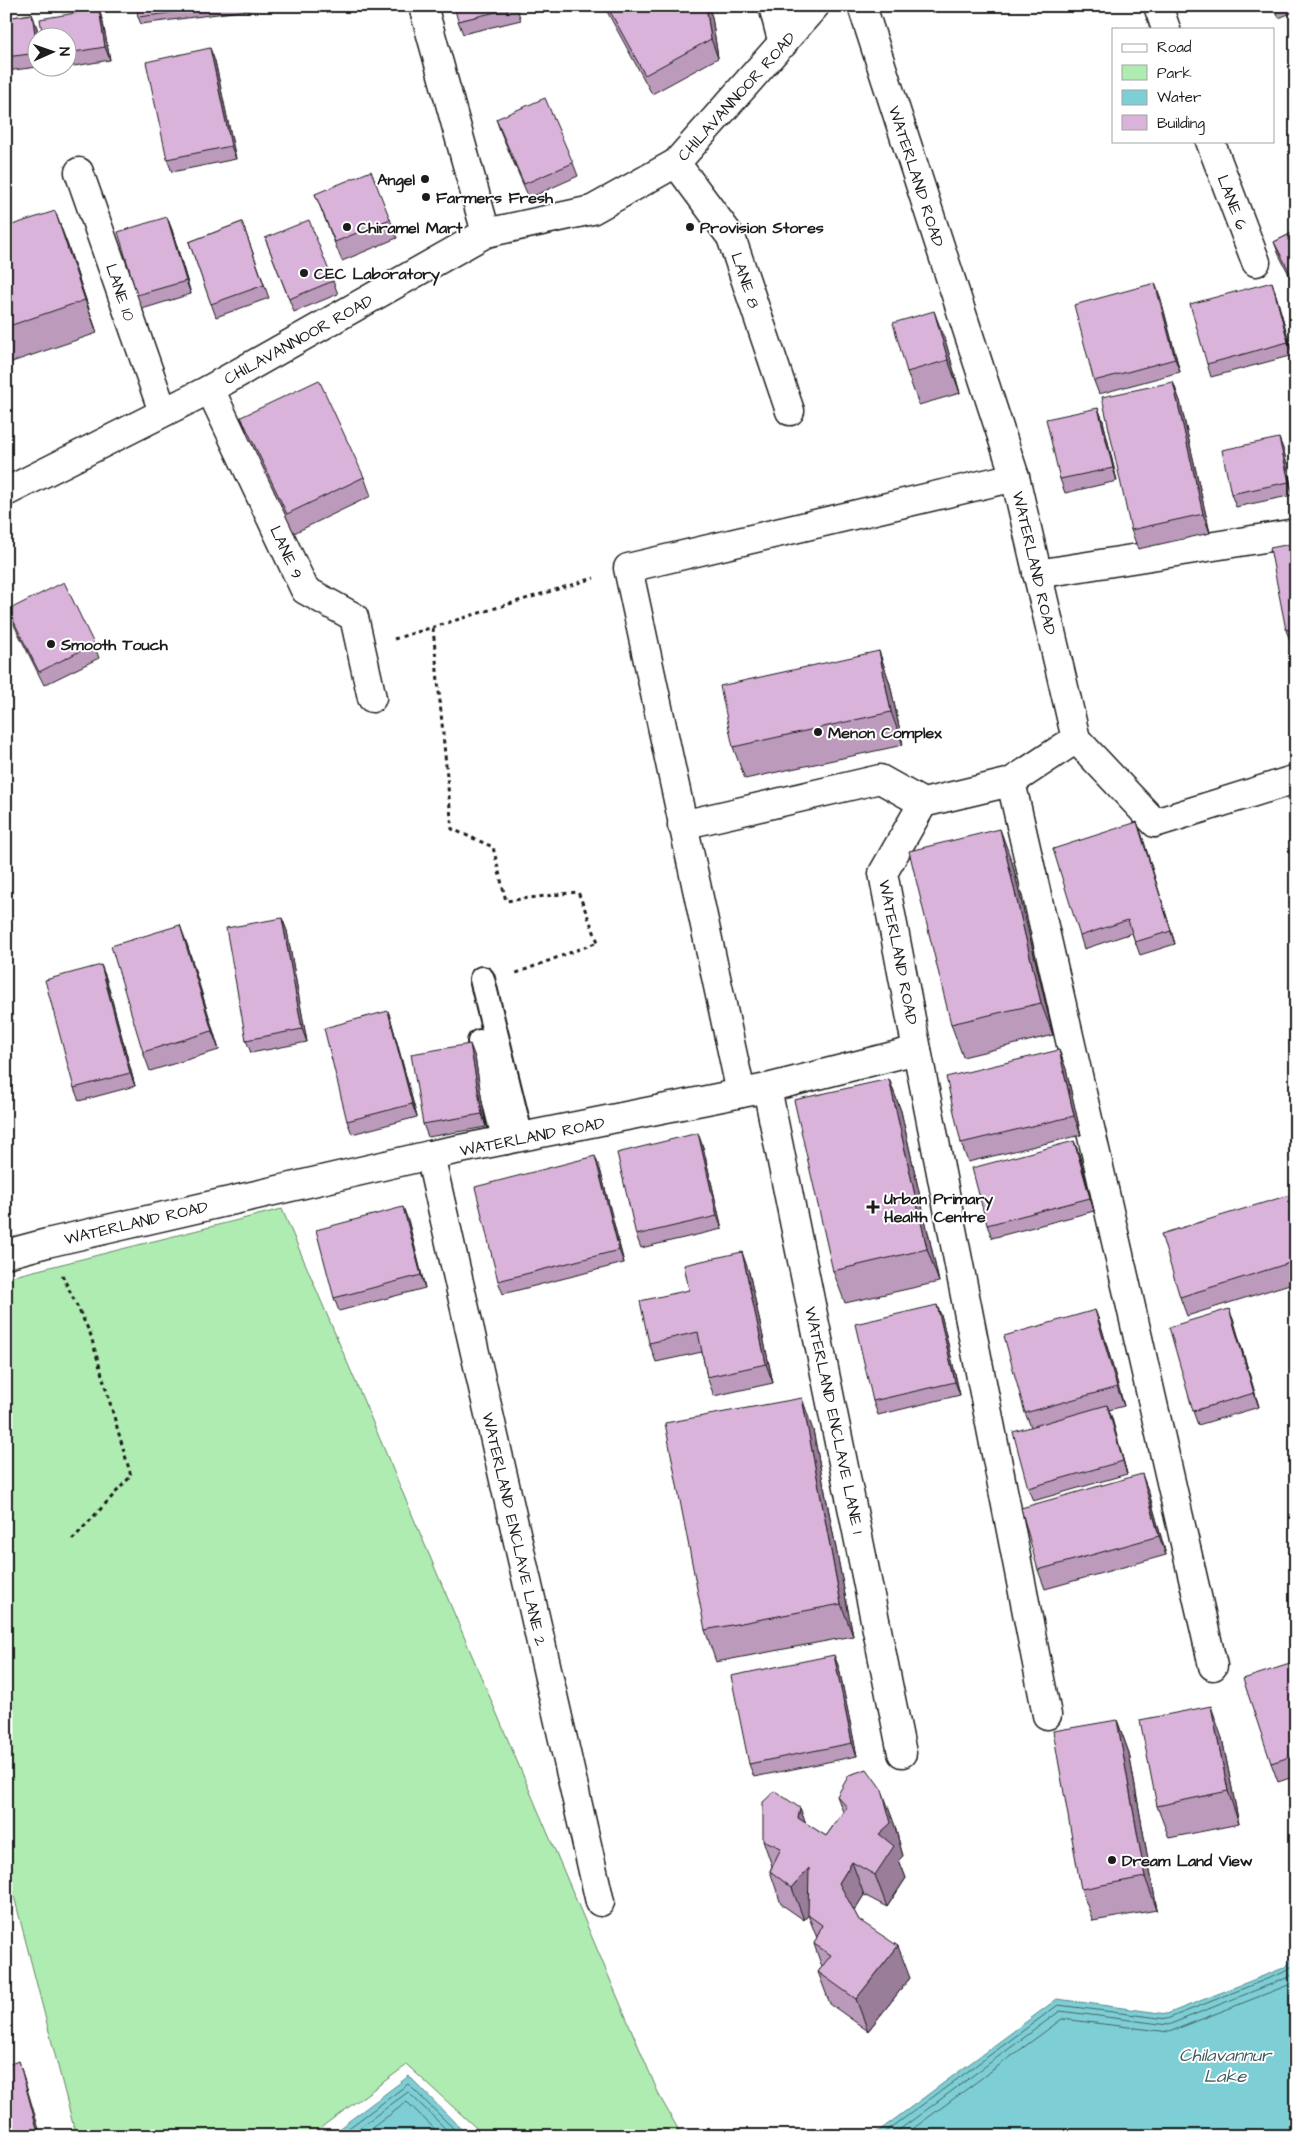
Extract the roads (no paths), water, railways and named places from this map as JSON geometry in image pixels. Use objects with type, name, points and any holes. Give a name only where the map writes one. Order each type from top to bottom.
[{"type":"street","points":[[422,6],[486,233]]},
{"type":"street","points":[[773,6],[783,44]]},
{"type":"street","name":"CHILAVANNOOR ROAD","points":[[6,492],[210,389],[486,233],[592,210],[676,164],[815,6]]},
{"type":"street","name":"WATERLAND ROAD","points":[[862,6],[1015,477],[1076,739]]},
{"type":"street","points":[[1158,6],[1166,28]]},
{"type":"street","name":"LANE 6","points":[[1210,142],[1256,262]]},
{"type":"street","name":"LANE 8","points":[[676,164],[731,237],[790,411]]},
{"type":"street","name":"LANE 10","points":[[79,172],[163,412]]},
{"type":"street","name":"LANE 9","points":[[210,389],[305,590],[354,617],[372,698]]},
{"type":"street","name":"WATERLAND ENCLAVE LANE 1","points":[[902,1753],[754,1090],[682,825],[628,568],[1015,477]]},
{"type":"street","points":[[1038,574],[1296,533]]},
{"type":"street","points":[[682,825],[880,779],[923,803],[1011,782],[1076,739],[1155,823],[1296,779]]},
{"type":"street","points":[[1011,782],[1213,1666]]},
{"type":"street","name":"WATERLAND ROAD","points":[[6,1254],[430,1156],[754,1090],[917,1050],[883,873],[923,803]]},
{"type":"street","points":[[917,1050],[1047,1715]]},
{"type":"street","name":"WATERLAND ENCLAVE LANE 2","points":[[430,1156],[600,1902]]},
{"type":"lane","points":[[482,979],[513,1140]]},
{"type":"lane","points":[[480,1042],[513,1140]]},
{"type":"water","name":"Chilavannur Lake","points":[[1296,1954],[1296,2136],[872,2136],[1057,1999],[1167,2014],[1286,1967]]},
{"type":"water","points":[[409,2076],[468,2136],[329,2136]]},
{"type":"place","name":"Angel","points":[[425,179]]},
{"type":"place","name":"Farmers Fresh","points":[[426,197]]},
{"type":"place","name":"Chiramel Mart","points":[[347,227]]},
{"type":"place","name":"Provision Stores","points":[[690,227]]},
{"type":"place","name":"CEC Laboratory","points":[[304,273]]},
{"type":"place","name":"Smooth Touch","points":[[51,644]]},
{"type":"place","name":"Menon Complex","points":[[818,732]]},
{"type":"place","name":"Urban Primary Health Centre","points":[[873,1207]]},
{"type":"place","name":"Dream Land View","points":[[1112,1860]]}]
